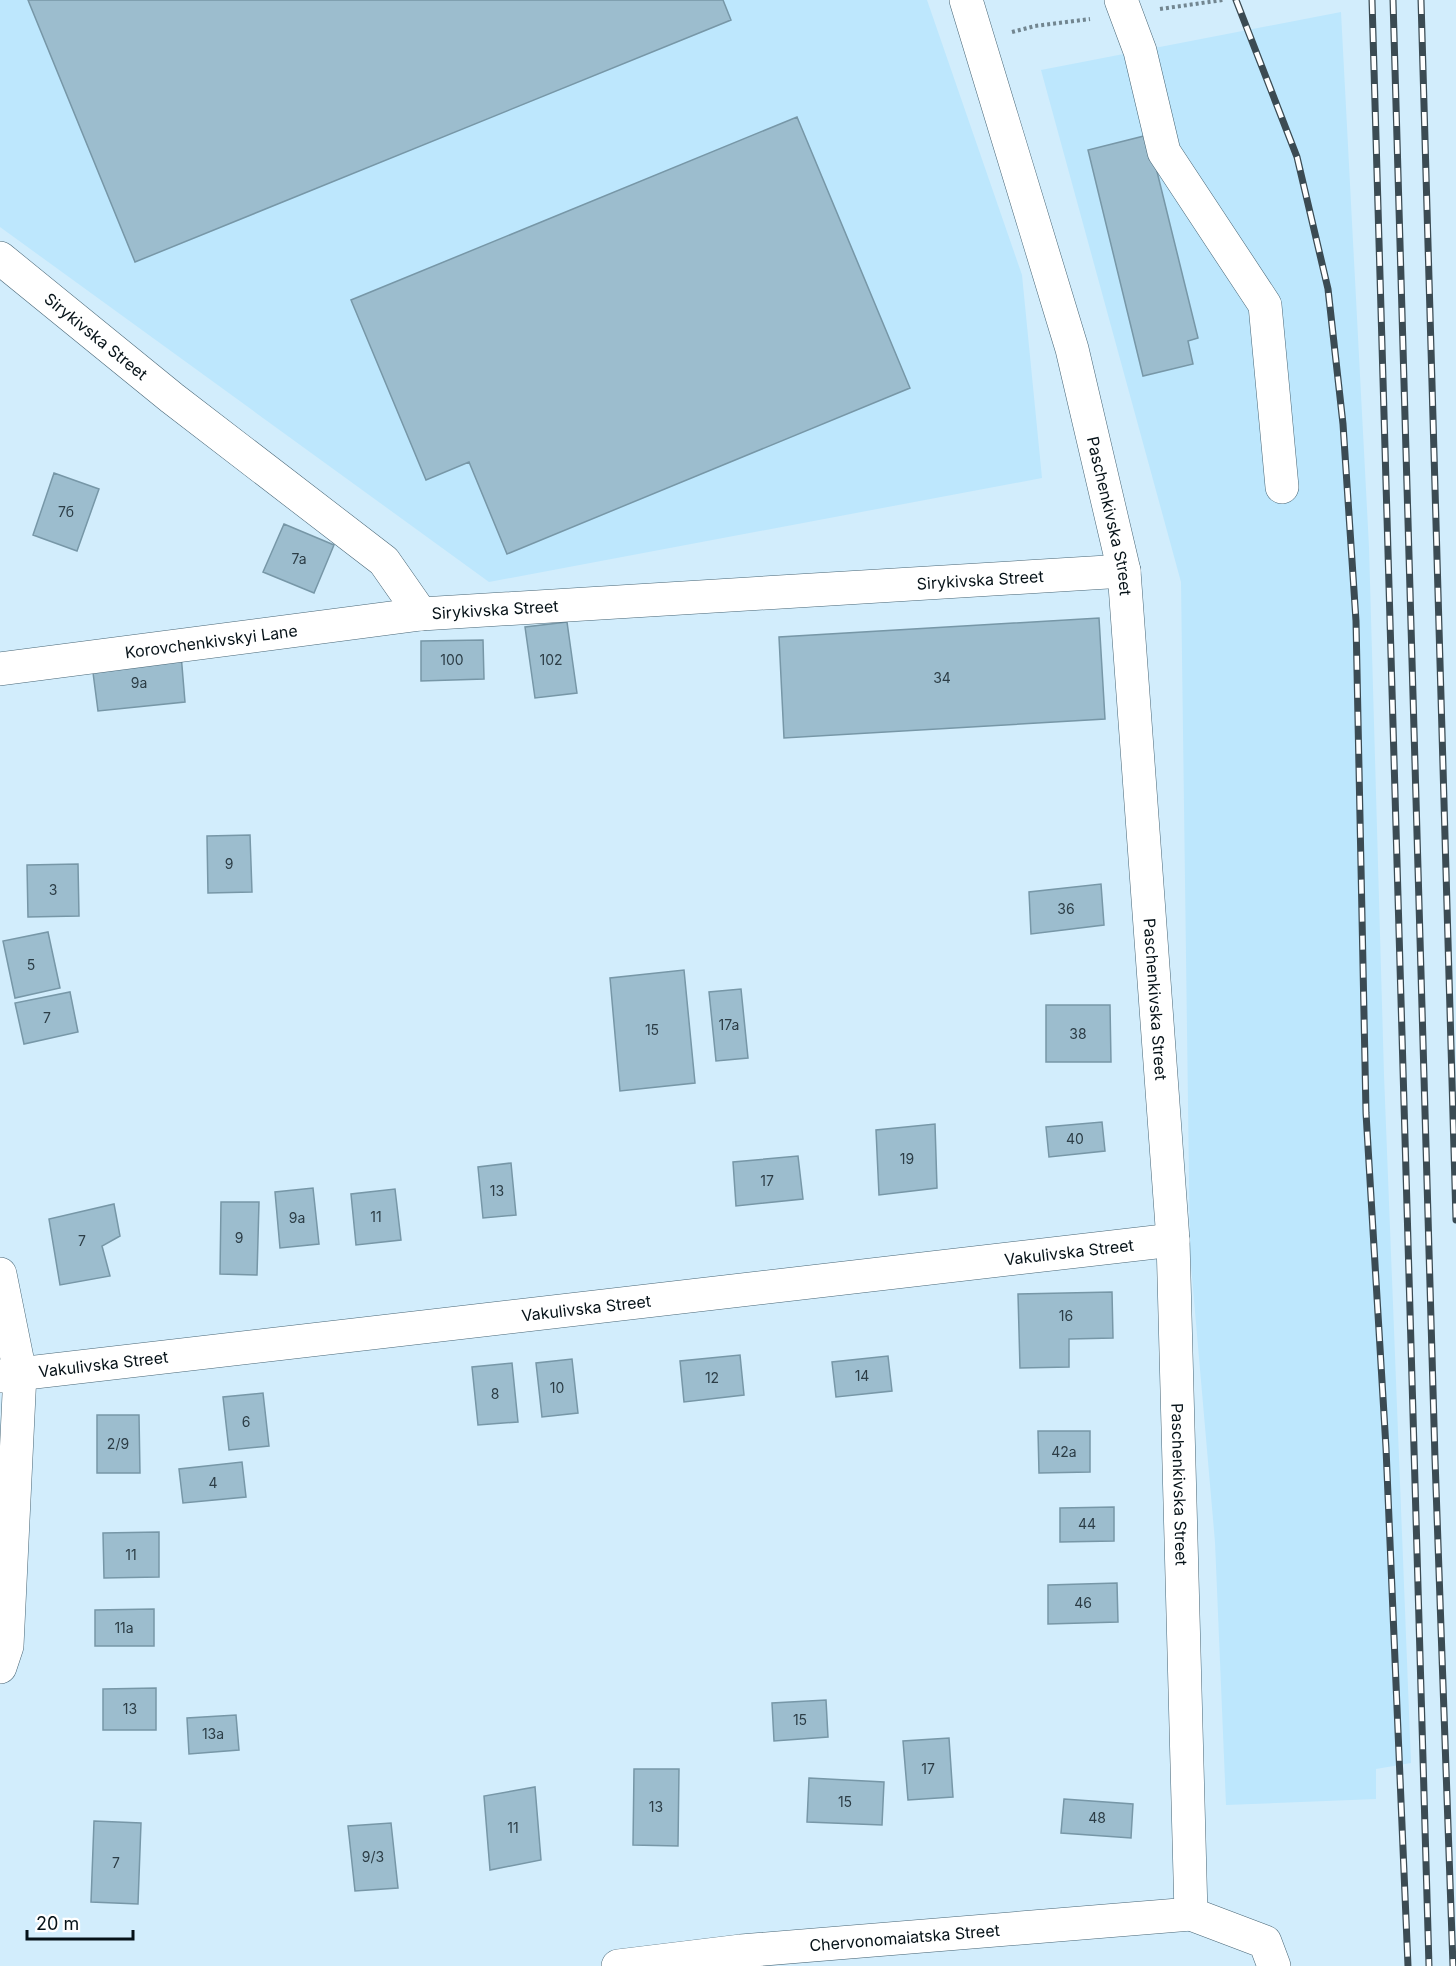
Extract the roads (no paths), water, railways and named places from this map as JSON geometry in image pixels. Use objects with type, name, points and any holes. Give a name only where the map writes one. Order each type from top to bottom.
[{"type":"street","name":"Paschenkivska Street","points":[[966,0],[1072,349],[1124,571],[1173,1240],[1191,1914]]},
{"type":"street","points":[[1121,0],[1140,51],[1164,152],[1265,305],[1282,487]]},
{"type":"street","name":"Sirykivska Street","points":[[0,258],[172,398],[384,561],[421,614],[1124,571]]},
{"type":"street","name":"Korovchenkivskyi Lane","points":[[0,669],[421,614]]},
{"type":"street","name":"Vakulivska Street","points":[[10,1374],[1173,1240]]},
{"type":"street","points":[[0,1274],[10,1374],[7,1646],[0,1667]]},
{"type":"street","points":[[1191,1914],[1265,1942],[1274,1966]]},
{"type":"street","name":"Chervonomaiatska Street","points":[[618,1966],[741,1951],[1191,1914]]},
{"type":"railway","points":[[1236,0],[1297,157],[1328,289],[1343,424],[1356,621],[1366,1113],[1386,1448],[1408,1966]]},
{"type":"railway","points":[[1372,0],[1429,1966]]},
{"type":"railway","points":[[1393,0],[1435,1459],[1453,1966]]},
{"type":"railway","points":[[1421,0],[1456,1220]]}]
